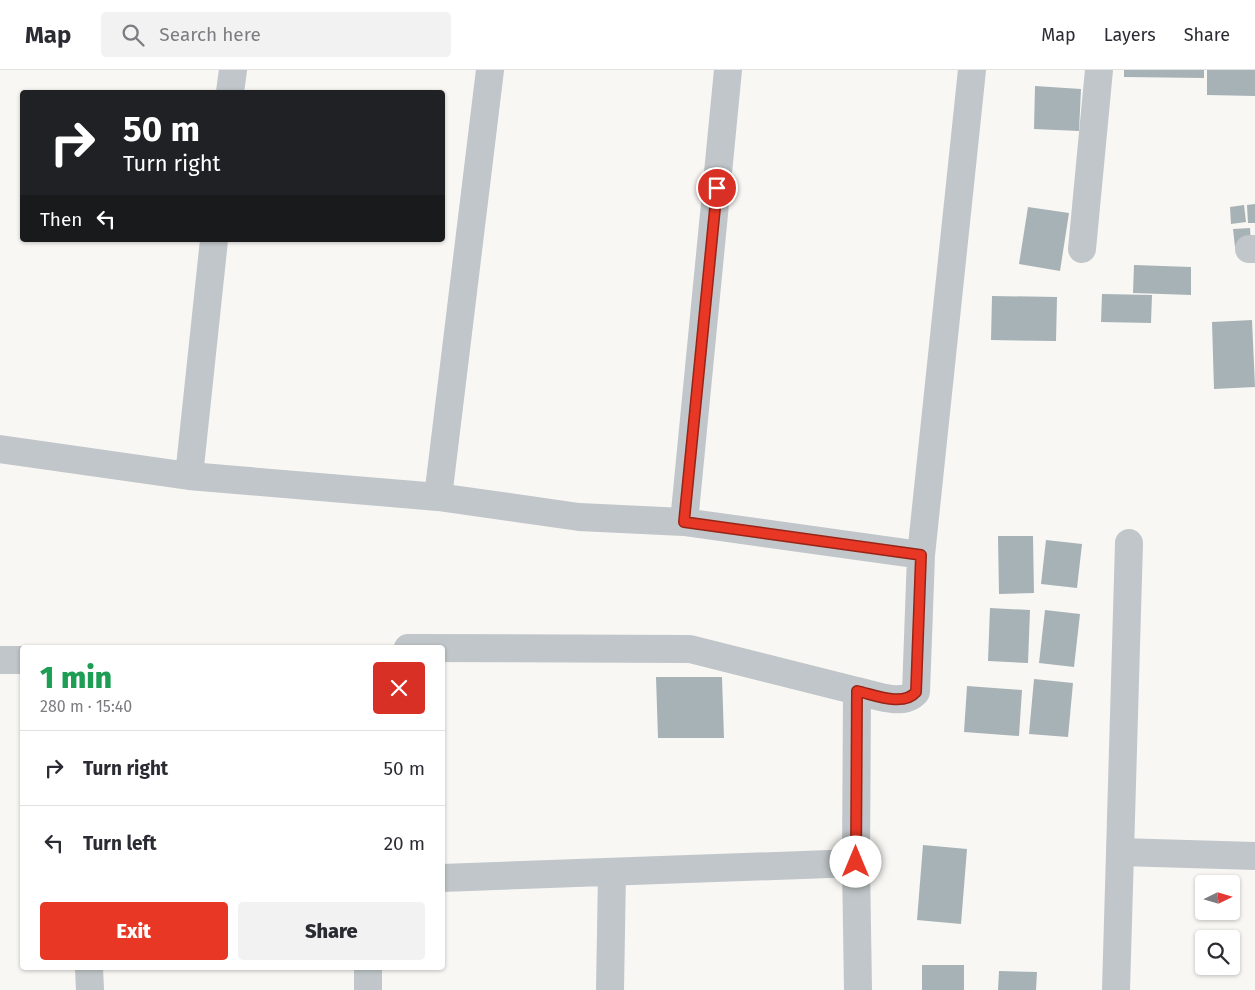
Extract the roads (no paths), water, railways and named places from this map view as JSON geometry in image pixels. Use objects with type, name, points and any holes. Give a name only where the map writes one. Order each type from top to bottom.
[{"type":"street","points":[[230,90],[233,70]]},
{"type":"street","points":[[438,497],[490,70]]},
{"type":"street","points":[[684,522],[728,70]]},
{"type":"street","points":[[445,648],[690,649],[857,691],[899,700],[911,698],[916,692],[921,555],[972,70]]},
{"type":"street","points":[[1082,249],[1099,70]]},
{"type":"street","points":[[189,476],[214,242]]},
{"type":"street","points":[[0,449],[189,476],[438,497],[579,516],[684,522],[921,555]]},
{"type":"street","points":[[1116,990],[1129,543]]},
{"type":"street","points":[[0,660],[20,660]]},
{"type":"street","points":[[857,691],[856,862],[858,990]]},
{"type":"street","points":[[1120,852],[1255,856]]},
{"type":"street","points":[[445,878],[612,873],[856,862]]},
{"type":"street","points":[[610,990],[612,873]]},
{"type":"street","points":[[89,970],[90,990]]},
{"type":"street","points":[[368,970],[368,990]]}]
